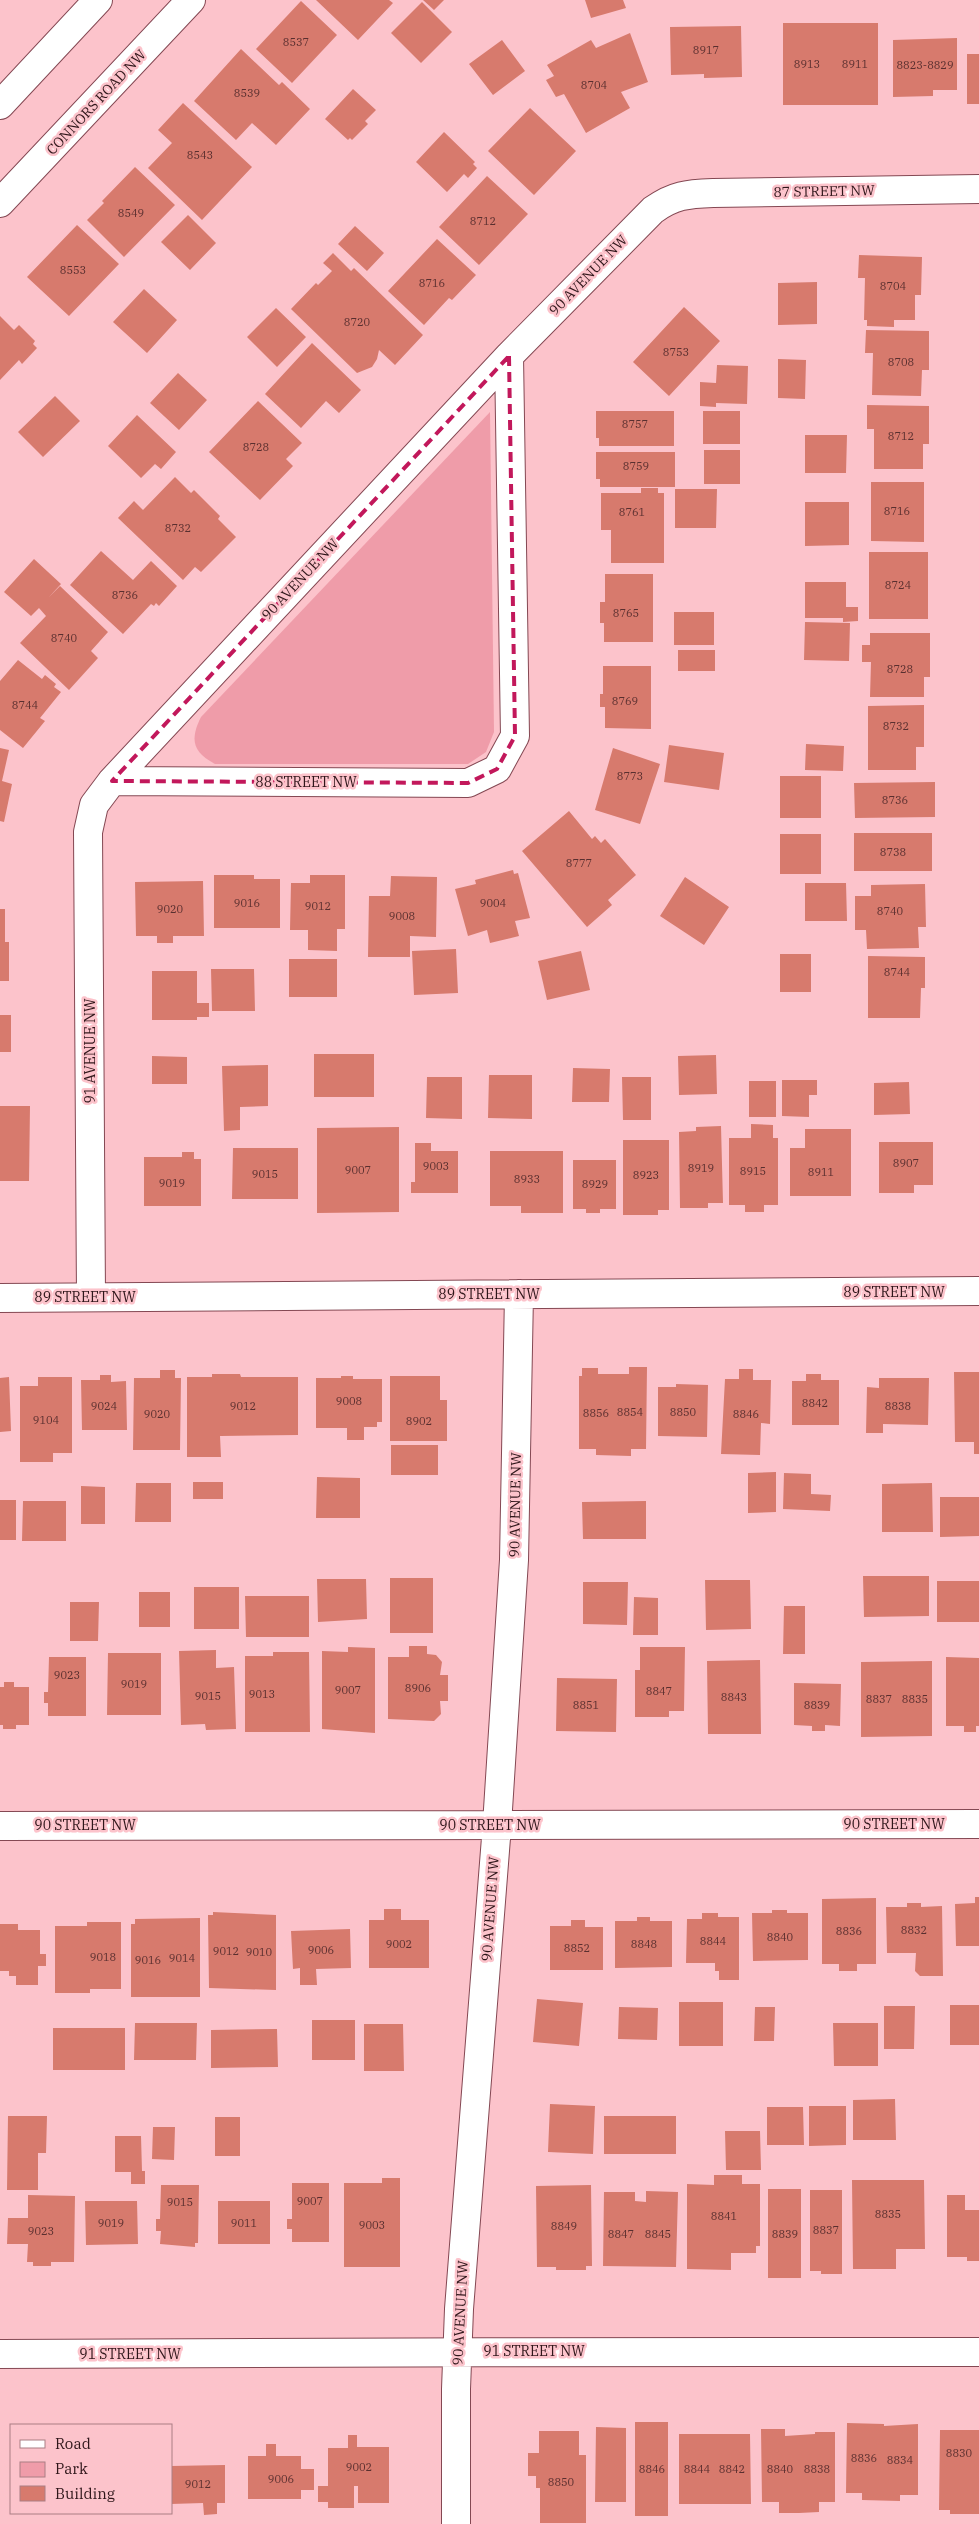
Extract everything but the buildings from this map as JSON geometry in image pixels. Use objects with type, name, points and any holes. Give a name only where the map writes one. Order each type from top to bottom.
[{"type":"street","points":[[0,105],[98,0]]},
{"type":"street","name":"CONNORS ROAD NW","points":[[0,203],[192,0]]},
{"type":"street","name":"87 STREET NW","points":[[670,198],[689,194],[713,193],[979,189]]},
{"type":"street","name":"90 AVENUE NW","points":[[94,805],[112,781],[510,356],[652,210],[670,198]]},
{"type":"street","name":"88 STREET NW","points":[[112,781],[468,783],[497,769],[515,736],[510,356]]},
{"type":"street","name":"91 AVENUE NW","points":[[91,1297],[88,832],[94,805]]},
{"type":"street","name":"89 STREET NW","points":[[0,1298],[979,1291]]},
{"type":"street","name":"90 AVENUE NW","points":[[456,2524],[458,2352],[497,1825],[514,1560],[519,1294]]},
{"type":"street","name":"90 STREET NW","points":[[0,1826],[979,1824]]},
{"type":"street","name":"91 STREET NW","points":[[0,2354],[979,2352]]},
{"type":"highlighted area","points":[[509,356],[515,736],[497,769],[468,783],[112,781]]},
{"type":"green space","points":[[490,412],[494,732],[486,752],[468,764],[215,764],[202,755],[195,744],[195,732],[201,717]]}]
